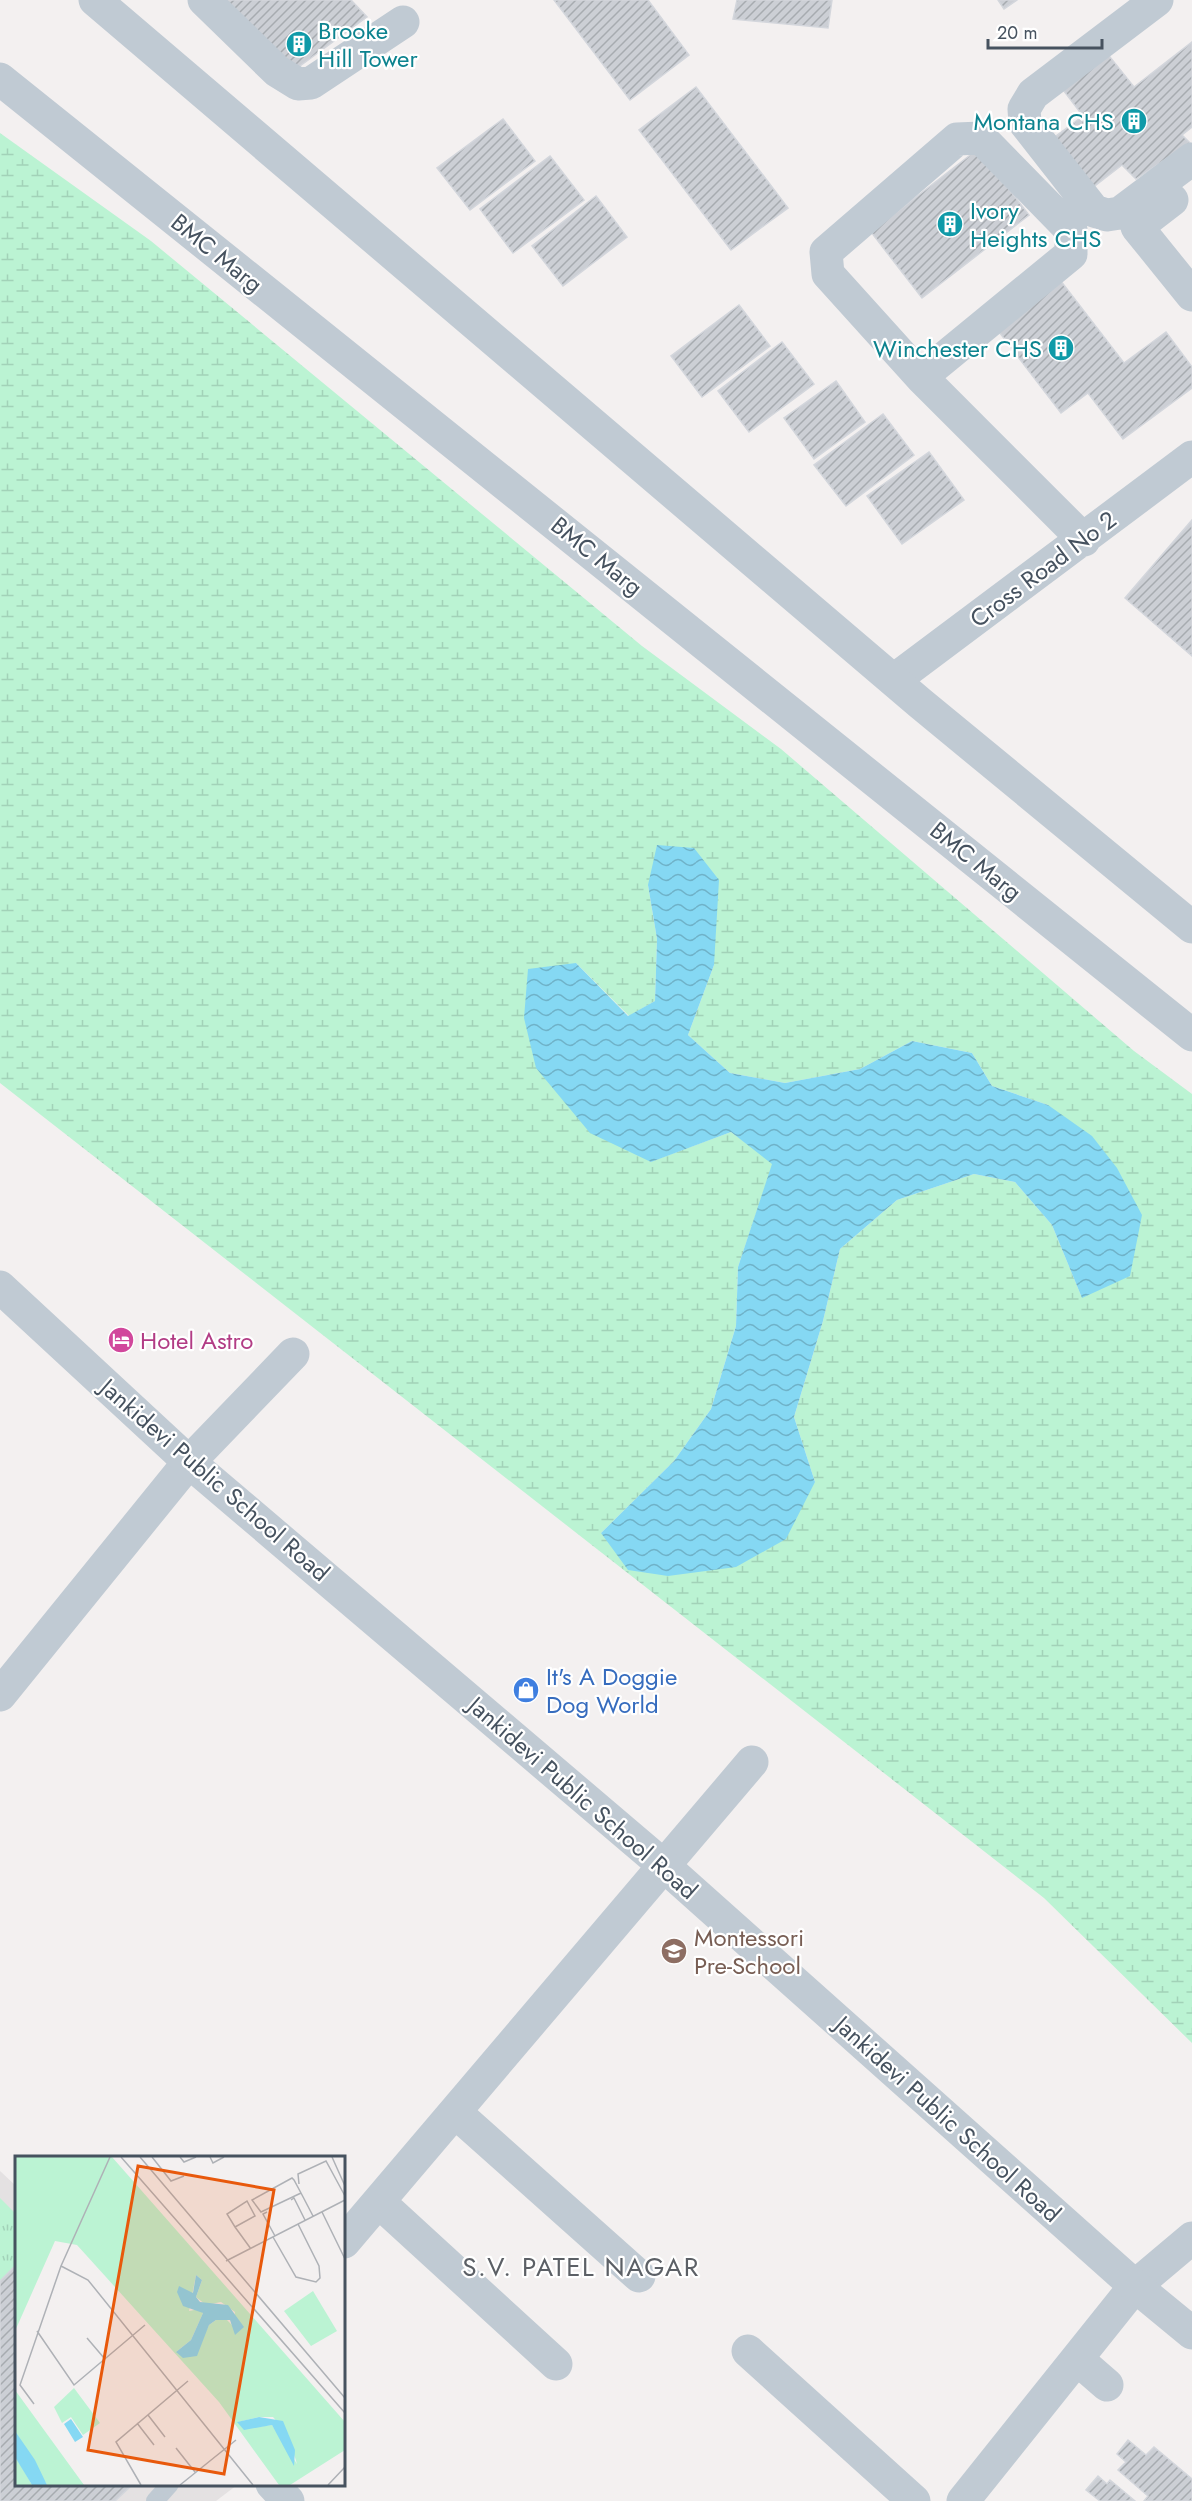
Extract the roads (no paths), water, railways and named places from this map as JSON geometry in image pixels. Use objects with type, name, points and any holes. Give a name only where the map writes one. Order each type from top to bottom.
[{"type":"street","points":[[94,0],[894,680],[1192,927]]},
{"type":"street","points":[[204,0],[277,71],[298,84],[311,83],[403,22]]},
{"type":"street","points":[[1157,0],[1033,94],[1024,109],[1025,123],[1094,211],[1107,215],[1120,213],[1192,159]]},
{"type":"street","name":"BMC Marg","points":[[0,79],[1192,1035]]},
{"type":"street","points":[[921,377],[1071,254],[1071,230],[981,138],[957,138],[826,252],[828,274],[921,377],[1084,540]]},
{"type":"street","points":[[1192,184],[1137,227],[1192,295]]},
{"type":"street","name":"Cross Road No 2","points":[[894,680],[1192,458]]},
{"type":"street","name":"Jankidevi Public School Road","points":[[0,1287],[189,1462],[663,1865],[1135,2286],[1192,2333]]},
{"type":"street","points":[[0,1695],[189,1462],[293,1354]]},
{"type":"street","points":[[345,2241],[752,1762]]},
{"type":"street","points":[[455,2112],[639,2276]]},
{"type":"street","points":[[378,2202],[556,2364]]},
{"type":"street","points":[[963,2501],[1135,2286],[1192,2238]]},
{"type":"street","points":[[748,2351],[914,2501]]},
{"type":"street","points":[[1077,2359],[1107,2385]]},
{"type":"street","points":[[274,2486],[288,2501]]},
{"type":"lane","points":[[155,2501],[168,2486]]},
{"type":"water","points":[[657,845],[694,848],[719,880],[714,965],[688,1035],[730,1073],[785,1083],[860,1069],[912,1041],[972,1053],[992,1086],[1048,1105],[1092,1136],[1117,1168],[1142,1215],[1130,1276],[1082,1298],[1052,1225],[1015,1182],[974,1174],[897,1200],[840,1249],[823,1321],[794,1417],[815,1482],[786,1539],[736,1567],[668,1576],[628,1570],[601,1533],[674,1461],[711,1409],[736,1326],[738,1267],[772,1164],[731,1132],[651,1162],[590,1133],[536,1068],[524,1018],[528,969],[576,963],[628,1016],[655,1001],[657,939],[648,885]]},
{"type":"place","name":"Brooke Hill Tower","points":[[299,44]]},
{"type":"place","name":"Montana CHS","points":[[1134,121]]},
{"type":"place","name":"Ivory Heights CHS","points":[[950,224]]},
{"type":"place","name":"Winchester CHS","points":[[1061,348]]},
{"type":"place","name":"Hotel Astro","points":[[121,1340]]},
{"type":"place","name":"It's A Doggie Dog World","points":[[526,1690]]},
{"type":"place","name":"Montessori Pre-School","points":[[674,1951]]},
{"type":"district","name":"S.V. PATEL NAGAR","points":[[581,2267]]}]
